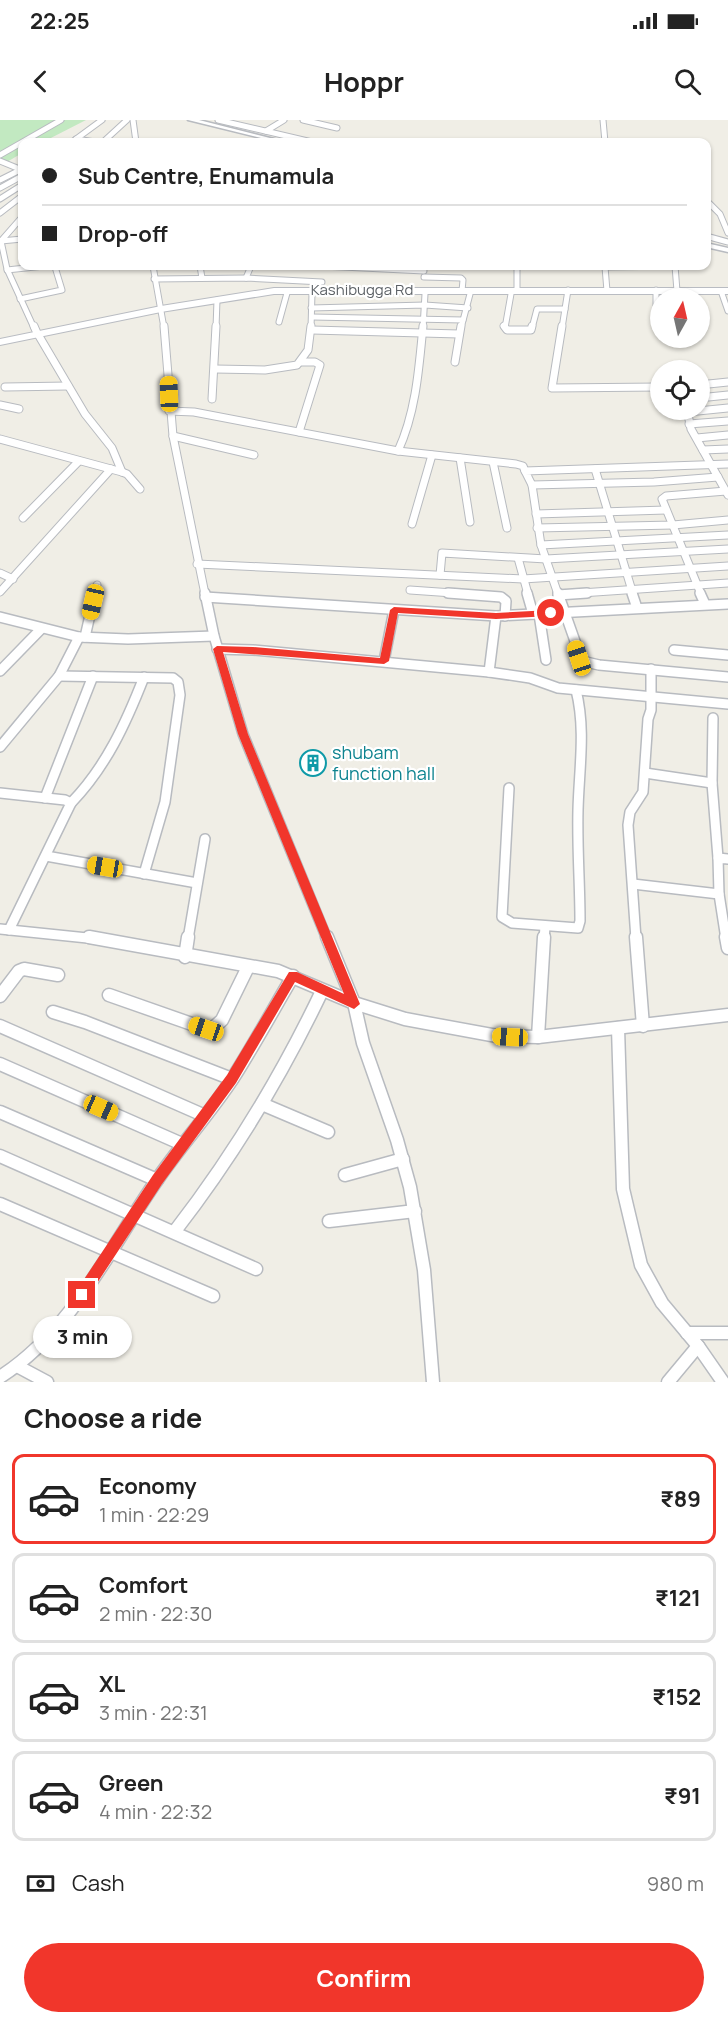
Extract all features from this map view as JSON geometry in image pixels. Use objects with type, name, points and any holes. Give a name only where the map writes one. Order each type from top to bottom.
[{"type":"main road","name":"Kashibugga Rd","points":[[217,302],[264,294],[319,289]]},
{"type":"main road","name":"Kashibugga Rd","points":[[0,343],[274,291],[319,289],[424,292],[650,292]]},
{"type":"main road","name":"Kashibugga Rd","points":[[568,292],[650,292]]},
{"type":"main road","name":"Kashibugga Rd","points":[[710,292],[725,292]]},
{"type":"street","points":[[28,138],[60,120]]},
{"type":"street","points":[[78,138],[102,120]]},
{"type":"street","points":[[107,138],[127,120]]},
{"type":"street","points":[[133,120],[135,138]]},
{"type":"street","points":[[191,120],[266,138]]},
{"type":"street","points":[[219,120],[295,138]]},
{"type":"street","points":[[266,131],[284,120]]},
{"type":"street","points":[[303,120],[323,122],[337,128]]},
{"type":"street","points":[[603,120],[605,138]]},
{"type":"street","points":[[1,146],[18,143]]},
{"type":"street","points":[[0,155],[18,144]]},
{"type":"street","points":[[1,162],[18,169]]},
{"type":"street","points":[[0,180],[18,173]]},
{"type":"street","points":[[0,188],[18,174]]},
{"type":"street","points":[[0,199],[18,187]]},
{"type":"street","points":[[0,213],[18,199]]},
{"type":"street","points":[[711,205],[720,214],[728,233],[726,241],[711,237]]},
{"type":"street","points":[[1,243],[18,223]]},
{"type":"street","points":[[1,243],[18,240]]},
{"type":"street","points":[[1,243],[7,270],[38,335],[101,436],[116,452],[122,472]]},
{"type":"street","points":[[711,246],[728,250]]},
{"type":"street","points":[[7,270],[18,269]]},
{"type":"street","points":[[20,298],[62,290],[56,270]]},
{"type":"street","points":[[153,270],[162,312],[173,436],[217,649],[243,734],[354,1004],[357,1028],[403,1159],[415,1211],[429,1308],[433,1382]]},
{"type":"street","points":[[201,270],[202,278]]},
{"type":"street","points":[[246,278],[249,270]]},
{"type":"street","points":[[215,369],[282,369],[293,367],[301,362],[309,348],[312,330],[311,308],[326,270]]},
{"type":"street","points":[[398,451],[405,439],[412,412],[424,319],[424,270],[463,280],[468,308],[459,334],[455,362]]},
{"type":"street","points":[[517,270],[514,292],[504,327],[507,330],[531,330],[537,309],[565,309]]},
{"type":"street","points":[[605,270],[607,291]]},
{"type":"street","points":[[675,270],[677,288]]},
{"type":"street","points":[[154,279],[246,278],[319,289]]},
{"type":"street","points":[[568,292],[552,388],[650,387]]},
{"type":"street","points":[[725,292],[728,310]]},
{"type":"street","points":[[279,322],[286,293]]},
{"type":"street","points":[[212,399],[217,302]]},
{"type":"street","points":[[311,308],[425,305],[468,308]]},
{"type":"street","points":[[312,317],[463,320]]},
{"type":"street","points":[[312,330],[459,334]]},
{"type":"street","points":[[299,432],[320,365],[315,362],[301,362]]},
{"type":"street","points":[[710,384],[728,382]]},
{"type":"street","points":[[5,387],[68,386]]},
{"type":"street","points":[[710,397],[728,395]]},
{"type":"street","points":[[0,405],[18,409]]},
{"type":"street","points":[[710,409],[728,408]]},
{"type":"street","points":[[169,411],[194,412],[398,451],[521,465],[532,485],[541,545],[582,661],[599,665],[728,677]]},
{"type":"street","points":[[688,420],[727,493],[663,496],[662,499],[705,604]]},
{"type":"street","points":[[689,424],[728,421]]},
{"type":"street","points":[[696,438],[728,435]]},
{"type":"street","points":[[173,436],[254,455]]},
{"type":"street","points":[[0,439],[122,472],[127,474],[140,489]]},
{"type":"street","points":[[704,450],[728,449]]},
{"type":"street","points":[[412,524],[432,455]]},
{"type":"street","points":[[460,458],[470,522]]},
{"type":"street","points":[[23,518],[79,461]]},
{"type":"street","points":[[493,462],[507,528]]},
{"type":"street","points":[[525,471],[727,464]]},
{"type":"street","points":[[0,592],[111,469]]},
{"type":"street","points":[[595,469],[637,608]]},
{"type":"street","points":[[532,485],[600,484],[718,477]]},
{"type":"street","points":[[536,514],[666,510]]},
{"type":"street","points":[[537,528],[673,525],[728,520]]},
{"type":"street","points":[[541,545],[728,535]]},
{"type":"street","points":[[440,575],[442,553],[546,559],[728,549]]},
{"type":"street","points":[[518,558],[536,614],[546,660]]},
{"type":"street","points":[[198,564],[523,579],[728,566]]},
{"type":"street","points":[[0,573],[13,579]]},
{"type":"street","points":[[558,594],[728,583]]},
{"type":"street","points":[[0,747],[59,676],[82,637],[97,585]]},
{"type":"street","points":[[410,590],[501,597],[506,601],[500,616],[489,672]]},
{"type":"street","points":[[205,597],[500,616],[725,604],[728,595]]},
{"type":"street","points":[[384,661],[394,610]]},
{"type":"street","points":[[0,617],[41,629],[82,637],[155,639],[214,636]]},
{"type":"street","points":[[0,671],[41,629]]},
{"type":"street","points":[[217,649],[384,661],[489,672],[530,678],[558,688],[728,704]]},
{"type":"street","points":[[674,650],[728,655]]},
{"type":"street","points":[[643,1026],[628,825],[630,812],[643,792],[651,669]]},
{"type":"street","points":[[59,676],[173,678],[178,682],[180,695],[165,802],[144,874]]},
{"type":"street","points":[[45,798],[93,676]]},
{"type":"street","points":[[144,677],[119,734],[96,775],[71,803],[46,856],[4,929],[88,937],[293,976],[354,1004],[449,1029],[497,1036],[538,1037],[728,1015]]},
{"type":"street","points":[[510,788],[502,917],[512,923],[578,928],[580,921],[579,792],[583,728],[581,707],[576,690]]},
{"type":"street","points":[[713,718],[712,783],[723,858],[719,894],[728,948]]},
{"type":"street","points":[[645,773],[712,783]]},
{"type":"street","points":[[0,793],[71,803]]},
{"type":"street","points":[[185,957],[205,839]]},
{"type":"street","points":[[46,856],[197,883]]},
{"type":"street","points":[[633,884],[719,894]]},
{"type":"street","points":[[538,1037],[545,927]]},
{"type":"street","points":[[108,995],[206,1029],[212,1029],[222,1020],[248,967]]},
{"type":"street","points":[[0,996],[5,980],[24,969],[58,975]]},
{"type":"street","points":[[0,1377],[17,1366],[54,1332],[110,1253],[182,1144],[232,1079],[293,976]]},
{"type":"street","points":[[175,1231],[201,1199],[262,1104],[296,1047],[322,991]]},
{"type":"street","points":[[53,1012],[85,1022],[232,1079]]},
{"type":"street","points":[[0,1026],[203,1115]]},
{"type":"street","points":[[618,1029],[626,1207],[641,1265],[662,1303],[698,1346],[723,1382]]},
{"type":"street","points":[[0,1064],[182,1144]]},
{"type":"street","points":[[262,1104],[328,1132]]},
{"type":"street","points":[[0,1112],[157,1180]]},
{"type":"street","points":[[0,1156],[175,1231],[256,1269]]},
{"type":"street","points":[[345,1176],[403,1159]]},
{"type":"street","points":[[0,1204],[213,1296]]},
{"type":"street","points":[[328,1221],[415,1211]]},
{"type":"street","points":[[687,1333],[728,1333]]},
{"type":"street","points":[[668,1382],[698,1346]]},
{"type":"street","points":[[17,1366],[47,1382]]},
{"type":"green space","points":[[0,120],[86,120],[51,138],[18,138],[18,155],[7,162],[0,159]]},
{"type":"place","name":"shubam function hall","points":[[313,763]]},
{"type":"route","points":[[82,1295],[157,1180],[203,1115],[232,1079],[293,976],[354,1004],[243,734],[217,649],[384,661],[394,610],[496,616],[551,613]]}]
